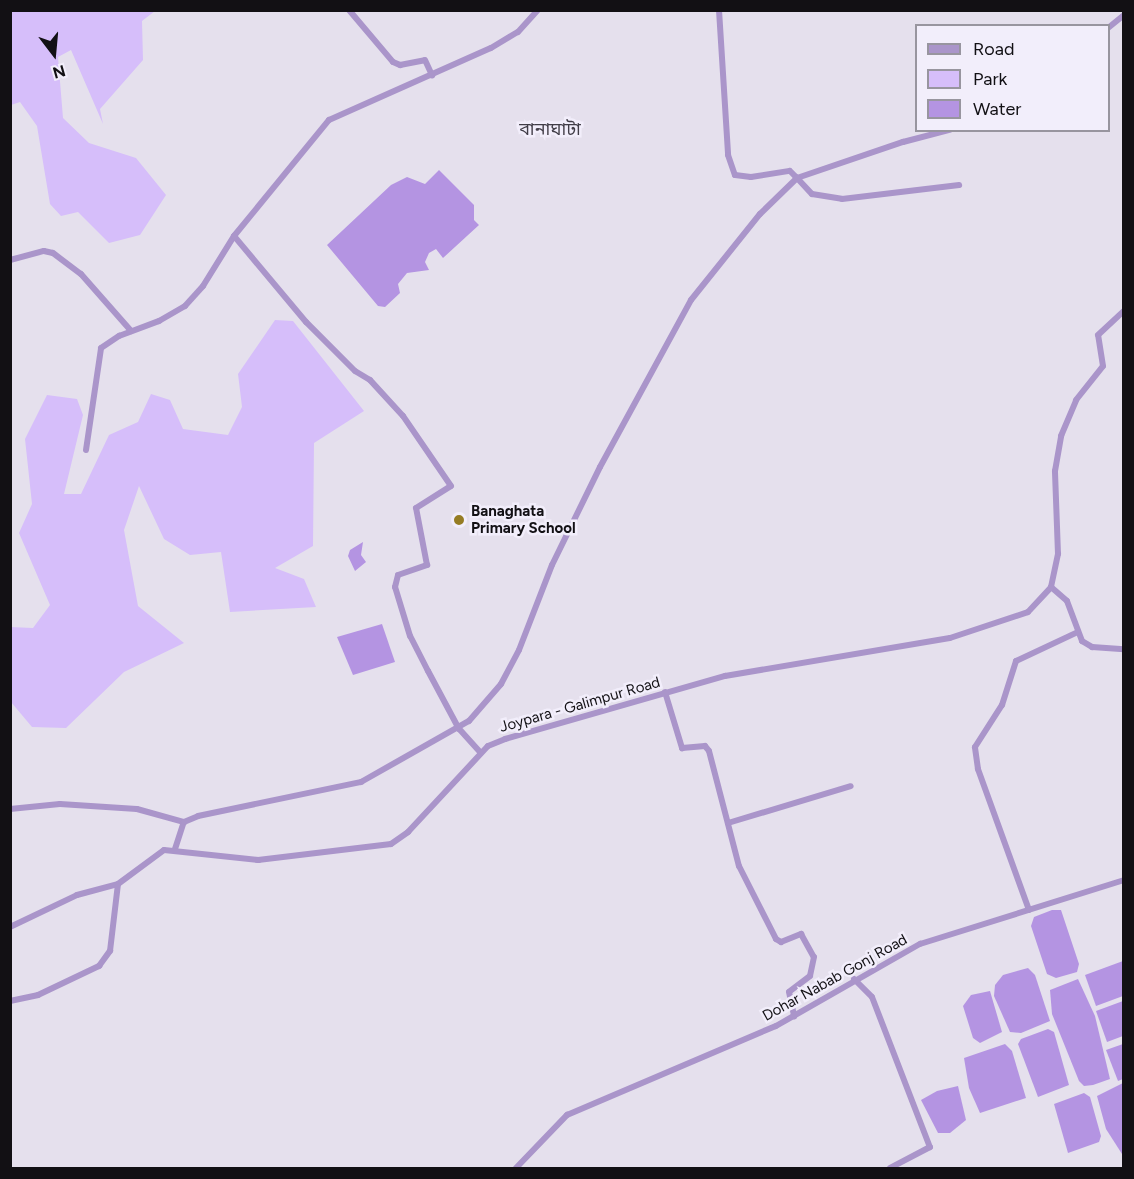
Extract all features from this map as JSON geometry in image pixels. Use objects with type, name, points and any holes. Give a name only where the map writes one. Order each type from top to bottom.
[{"type":"street","points":[[349,10],[393,62],[400,65],[425,60],[432,75]]},
{"type":"street","points":[[86,450],[101,348],[185,306],[203,286],[234,236],[329,120],[387,91],[432,75],[518,32],[538,10]]},
{"type":"street","points":[[719,10],[730,165],[735,175],[751,177],[790,171],[812,194],[842,199],[959,185]]},
{"type":"street","points":[[1110,26],[1124,15]]},
{"type":"street","points":[[10,809],[60,804],[137,809],[184,822],[287,795],[361,782],[459,729],[501,684],[600,467],[691,300],[760,214],[797,178],[943,132]]},
{"type":"street","points":[[234,236],[306,322],[356,371],[370,380],[403,416],[452,486],[416,508],[426,554],[424,569],[404,571],[395,579],[410,636],[459,729],[480,752]]},
{"type":"street","points":[[10,260],[44,251],[53,253],[81,274],[131,331]]},
{"type":"street","points":[[1124,311],[1098,335],[1103,366],[1076,400],[1061,436],[1054,471],[1058,554],[1051,587],[1067,601],[1082,641],[1092,647],[1124,649]]},
{"type":"street","name":"Joypara - Galimpur Road","points":[[175,849],[234,860],[258,860],[391,844],[408,832],[480,752],[505,739],[665,692],[783,664],[950,638],[1028,612],[1051,587]]},
{"type":"street","points":[[1029,910],[978,769],[975,747],[1002,705],[1016,661],[1078,632]]},
{"type":"street","points":[[665,692],[681,748],[705,746],[709,751],[739,866],[776,939],[781,942],[801,934],[814,957],[810,976],[789,992],[794,1016]]},
{"type":"street","points":[[728,823],[851,786]]},
{"type":"street","points":[[10,927],[77,895],[118,884],[153,856],[175,849],[184,822]]},
{"type":"street","name":"Dohar Nabab Gonj Road","points":[[516,1168],[567,1115],[794,1016],[854,979],[920,944],[1124,880]]},
{"type":"street","points":[[10,1001],[38,995],[99,966],[110,951],[118,884]]},
{"type":"street","points":[[854,979],[872,998],[930,1147],[890,1168]]},
{"type":"green space","points":[[11,10],[155,11],[142,21],[143,60],[100,109],[103,124],[71,50],[58,57],[63,118],[89,143],[136,158],[166,195],[140,235],[109,243],[78,212],[61,216],[50,204],[37,126],[20,102],[11,105]]},
{"type":"green space","points":[[275,320],[293,321],[364,411],[314,443],[313,546],[275,568],[304,579],[316,607],[230,612],[221,552],[190,555],[164,539],[139,486],[124,530],[138,606],[184,643],[124,672],[66,728],[32,727],[11,702],[10,627],[33,628],[50,605],[19,533],[32,504],[25,439],[47,395],[77,399],[83,415],[64,494],[81,494],[109,435],[138,422],[151,394],[170,400],[183,429],[228,435],[242,407],[238,374]]},
{"type":"water","points":[[439,170],[474,205],[474,220],[479,225],[443,258],[436,249],[429,253],[425,262],[429,270],[407,273],[398,284],[400,293],[385,307],[378,306],[327,245],[391,185],[407,177],[425,184]]},
{"type":"water","points":[[363,542],[361,555],[366,562],[355,571],[348,556],[350,550]]},
{"type":"water","points":[[382,624],[395,662],[353,675],[337,637]]},
{"type":"water","points":[[1052,910],[1061,910],[1079,964],[1077,972],[1056,978],[1047,974],[1031,926],[1034,917]]},
{"type":"water","points":[[1123,961],[1123,996],[1096,1006],[1085,975]]},
{"type":"water","points":[[1028,968],[1035,975],[1050,1021],[1021,1033],[1010,1032],[994,996],[995,985],[1003,975]]},
{"type":"water","points":[[1078,979],[1095,1016],[1110,1079],[1084,1086],[1079,1081],[1052,1014],[1050,990]]},
{"type":"water","points":[[990,991],[1002,1032],[980,1043],[973,1038],[963,1006],[971,995]]},
{"type":"water","points":[[1123,1001],[1123,1036],[1107,1042],[1096,1011]]},
{"type":"water","points":[[1048,1029],[1054,1032],[1069,1085],[1038,1097],[1018,1044],[1021,1039]]},
{"type":"water","points":[[1005,1044],[1012,1051],[1026,1098],[980,1113],[969,1088],[964,1058]]},
{"type":"water","points":[[1123,1044],[1123,1079],[1118,1081],[1106,1050]]},
{"type":"water","points":[[1123,1083],[1124,1154],[1122,1154],[1106,1129],[1097,1096]]},
{"type":"water","points":[[958,1086],[966,1120],[950,1133],[938,1133],[921,1100],[937,1091]]},
{"type":"water","points":[[1084,1093],[1090,1097],[1101,1136],[1099,1142],[1068,1153],[1054,1104]]},
{"type":"place","name":"Banaghata Primary School","points":[[459,520]]},
{"type":"district","name":"বানাঘাটা","points":[[550,129]]}]
